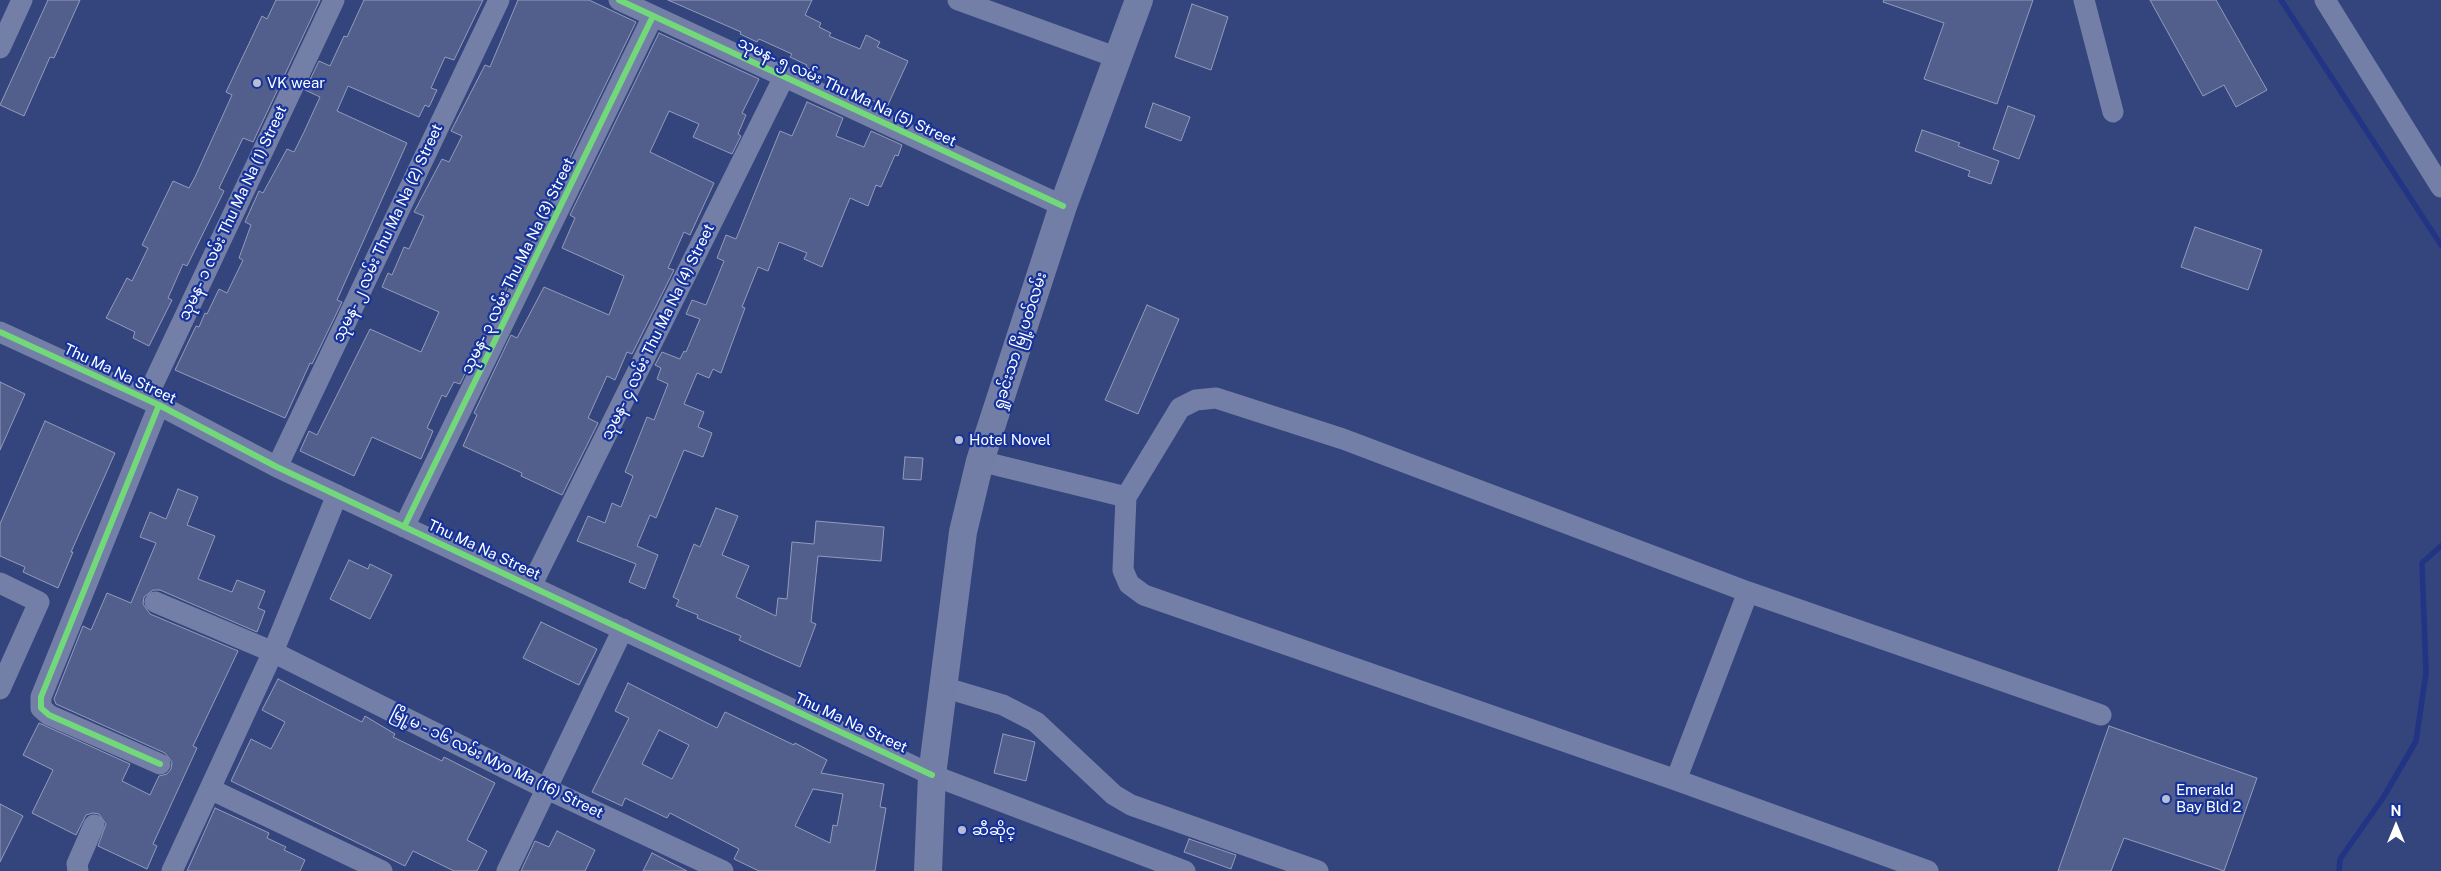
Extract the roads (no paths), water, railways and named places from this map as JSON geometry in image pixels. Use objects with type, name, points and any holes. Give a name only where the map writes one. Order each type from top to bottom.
[{"type":"main road","name":"ရှုခင်းသာ မြို့ပတ်လမ်း","points":[[928,871],[932,775],[943,687],[963,532],[980,461],[1063,206],[1139,0]]},
{"type":"street","points":[[0,48],[22,0]]},
{"type":"street","name":"သုမန- ၁ လမ်း Thu Ma Na (1) Street","points":[[160,764],[49,716],[41,708],[41,697],[153,402],[334,0]]},
{"type":"street","name":"သုမန- ၂ လမ်း Thu Ma Na (2) Street","points":[[277,467],[499,0]]},
{"type":"street","name":"သုမန- ၅ လမ်း Thu Ma Na (5) Street","points":[[619,0],[1063,206]]},
{"type":"street","points":[[958,0],[1118,58]]},
{"type":"street","points":[[2084,0],[2114,112]]},
{"type":"street","points":[[2325,0],[2441,187]]},
{"type":"street","name":"သုမန- ၃ လမ်း Thu Ma Na (3) Street","points":[[404,527],[653,16]]},
{"type":"street","name":"သုမန- ၄ လမ်း Thu Ma Na (4) Street","points":[[531,586],[784,77]]},
{"type":"street","name":"Thu Ma Na Street","points":[[0,332],[153,402],[277,467],[932,775],[1185,871]]},
{"type":"street","points":[[1928,871],[1676,780],[1144,595],[1129,584],[1123,570],[1126,497],[1180,408],[1196,400],[1216,398],[1343,439],[1748,592],[2101,716]]},
{"type":"street","points":[[980,461],[1126,497]]},
{"type":"street","points":[[172,871],[273,652],[338,495]]},
{"type":"street","points":[[0,583],[40,602],[0,689]]},
{"type":"street","points":[[1676,780],[1748,592]]},
{"type":"street","name":"မြို့မ - ၁၆ လမ်း Myo Ma (16) Street","points":[[155,602],[273,652],[547,788],[723,871]]},
{"type":"street","points":[[507,871],[624,629]]},
{"type":"street","points":[[943,687],[1003,705],[1036,722],[1114,795],[1131,805],[1318,871]]},
{"type":"street","points":[[210,789],[382,871]]},
{"type":"street","points":[[78,871],[77,864],[94,825]]},
{"type":"waterway","points":[[2281,0],[2441,245]]},
{"type":"waterway","points":[[2339,871],[2340,859],[2383,798],[2416,741],[2426,673],[2422,563],[2441,546]]},
{"type":"place","name":"VK wear","points":[[257,83]]},
{"type":"place","name":"Hotel Novel","points":[[959,440]]},
{"type":"place","name":"Emerald Bay Bld 2","points":[[2166,799]]},
{"type":"place","name":"ဆီဆိုင္","points":[[962,830]]}]
